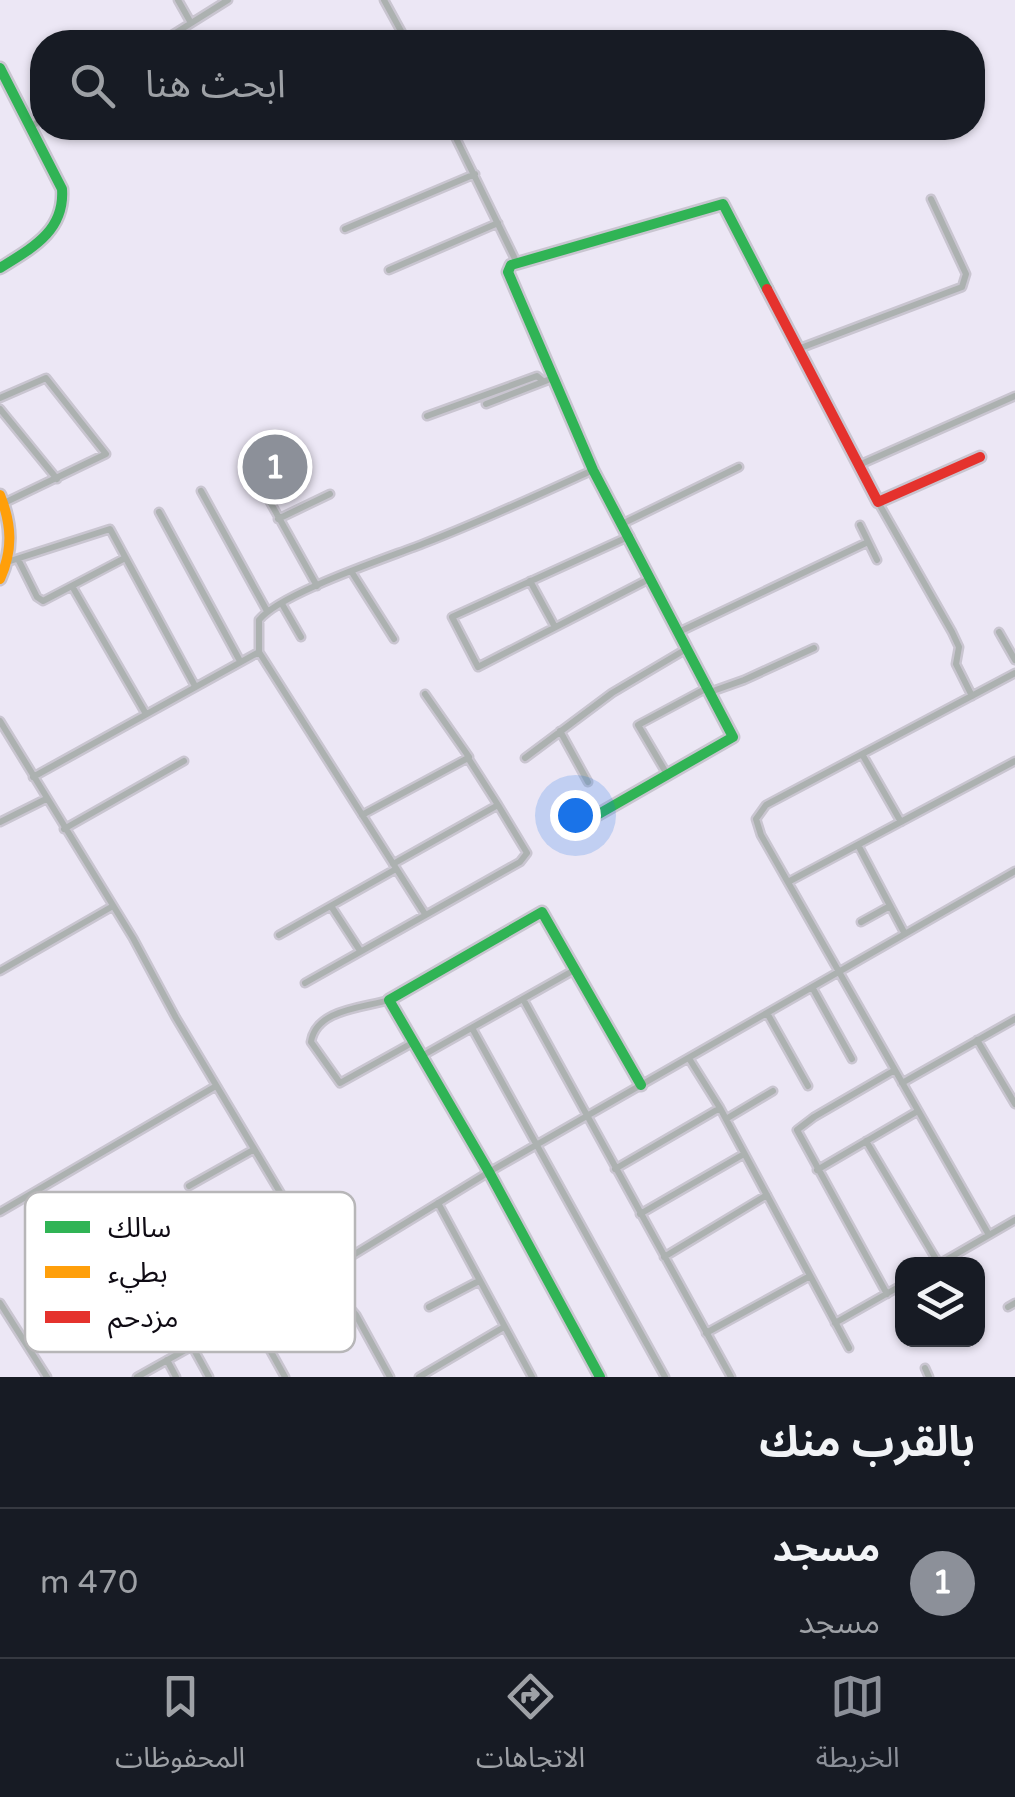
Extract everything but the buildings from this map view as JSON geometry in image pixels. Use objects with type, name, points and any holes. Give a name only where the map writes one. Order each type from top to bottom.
[{"type":"street","points":[[178,0],[191,24]]},
{"type":"street","points":[[181,30],[228,0]]},
{"type":"street","points":[[384,0],[400,30]]},
{"type":"street","points":[[0,68],[30,126]]},
{"type":"street","points":[[0,268],[53,231],[65,206],[62,189],[37,140]]},
{"type":"street","points":[[457,140],[517,263]]},
{"type":"street","points":[[345,229],[475,174]]},
{"type":"street","points":[[798,349],[962,287],[966,274],[931,199]]},
{"type":"street","points":[[597,815],[733,737],[712,688],[548,379],[508,278],[508,268],[517,263],[723,204],[878,502],[952,632],[959,648],[956,664],[972,696]]},
{"type":"street","points":[[389,270],[498,223]]},
{"type":"street","points":[[427,416],[537,376],[548,379]]},
{"type":"street","points":[[0,398],[46,378],[106,451],[106,456],[57,479],[2,499],[13,561],[40,600],[125,558]]},
{"type":"street","points":[[486,404],[548,379]]},
{"type":"street","points":[[859,465],[1015,396]]},
{"type":"street","points":[[0,409],[57,479]]},
{"type":"street","points":[[878,502],[980,457]]},
{"type":"street","points":[[624,523],[740,466]]},
{"type":"street","points":[[425,914],[259,652],[259,620],[267,611],[317,586],[594,470]]},
{"type":"street","points":[[258,482],[317,586]]},
{"type":"street","points":[[201,491],[267,611]]},
{"type":"street","points":[[278,519],[330,494]]},
{"type":"street","points":[[158,512],[240,661]]},
{"type":"street","points":[[860,526],[878,560]]},
{"type":"street","points":[[0,579],[13,561],[105,529],[113,532],[195,686]]},
{"type":"street","points":[[630,536],[452,617],[478,667],[652,578]]},
{"type":"street","points":[[681,631],[868,542]]},
{"type":"street","points":[[351,571],[394,639]]},
{"type":"street","points":[[530,582],[555,628]]},
{"type":"street","points":[[72,586],[146,714]]},
{"type":"street","points":[[282,604],[301,637]]},
{"type":"street","points":[[999,632],[1015,660]]},
{"type":"street","points":[[525,758],[612,693],[689,647]]},
{"type":"street","points":[[668,776],[638,725],[712,688],[744,680],[814,648]]},
{"type":"street","points":[[33,777],[259,652]]},
{"type":"street","points":[[989,1235],[757,826],[757,814],[766,805],[1015,673]]},
{"type":"street","points":[[305,983],[526,857],[526,850],[470,758],[425,694]]},
{"type":"street","points":[[0,721],[113,906],[279,1192]]},
{"type":"street","points":[[560,731],[588,782]]},
{"type":"street","points":[[862,754],[901,822]]},
{"type":"street","points":[[362,815],[470,758]]},
{"type":"street","points":[[64,829],[184,760]]},
{"type":"street","points":[[788,882],[1015,761]]},
{"type":"street","points":[[0,822],[46,799]]},
{"type":"street","points":[[279,935],[498,805]]},
{"type":"street","points":[[858,845],[905,934]]},
{"type":"street","points":[[355,1254],[490,1172],[1015,871]]},
{"type":"street","points":[[331,905],[360,949]]},
{"type":"street","points":[[0,971],[113,906]]},
{"type":"street","points":[[862,922],[890,906]]},
{"type":"street","points":[[412,1043],[340,1083],[311,1042],[312,1034],[325,1018],[389,1000],[540,912],[641,1086]]},
{"type":"street","points":[[420,1057],[576,969]]},
{"type":"street","points":[[812,987],[852,1060]]},
{"type":"street","points":[[523,999],[731,1377]]},
{"type":"street","points":[[389,1000],[490,1172],[600,1377]]},
{"type":"street","points":[[766,1013],[808,1086]]},
{"type":"street","points":[[902,1083],[1015,1018]]},
{"type":"street","points":[[472,1028],[665,1377]]},
{"type":"street","points":[[977,1040],[1015,1104]]},
{"type":"street","points":[[690,1060],[720,1108],[848,1348]]},
{"type":"street","points":[[886,1294],[798,1136],[800,1126],[894,1070]]},
{"type":"street","points":[[34,1192],[216,1086]]},
{"type":"street","points":[[726,1120],[773,1091]]},
{"type":"street","points":[[616,1169],[720,1108]]},
{"type":"street","points":[[817,1170],[918,1111]]},
{"type":"street","points":[[866,1141],[934,1257]]},
{"type":"street","points":[[189,1186],[253,1150]]},
{"type":"street","points":[[640,1214],[744,1154]]},
{"type":"street","points":[[664,1256],[766,1195]]},
{"type":"street","points":[[0,1212],[25,1197]]},
{"type":"street","points":[[438,1203],[530,1374],[520,1377]]},
{"type":"street","points":[[950,1257],[1015,1220]]},
{"type":"street","points":[[706,1333],[810,1276]]},
{"type":"street","points":[[429,1307],[479,1281]]},
{"type":"street","points":[[835,1323],[895,1288]]},
{"type":"street","points":[[0,1302],[25,1342]]},
{"type":"street","points":[[355,1314],[390,1377]]},
{"type":"street","points":[[420,1377],[504,1327]]},
{"type":"street","points":[[31,1352],[47,1377]]},
{"type":"street","points":[[137,1377],[181,1352]]},
{"type":"street","points":[[195,1352],[208,1377]]},
{"type":"street","points":[[271,1352],[285,1377]]},
{"type":"street","points":[[167,1360],[176,1377]]},
{"type":"street","points":[[924,1368],[930,1377]]},
{"type":"traffic: fast","points":[[0,68],[30,127]]},
{"type":"traffic: fast","points":[[0,268],[44,237],[62,204],[62,189],[37,140]]},
{"type":"traffic: fast","points":[[597,815],[733,737],[593,470],[508,272],[511,265],[723,204],[767,289]]},
{"type":"traffic: fast","points":[[600,1377],[489,1172],[389,1000],[542,912],[641,1085]]},
{"type":"traffic: slow","points":[[0,495],[9,537],[0,579]]},
{"type":"traffic: jam","points":[[767,289],[878,502],[980,457]]},
{"type":"place","name":"مسجد","points":[[275,467]]}]
